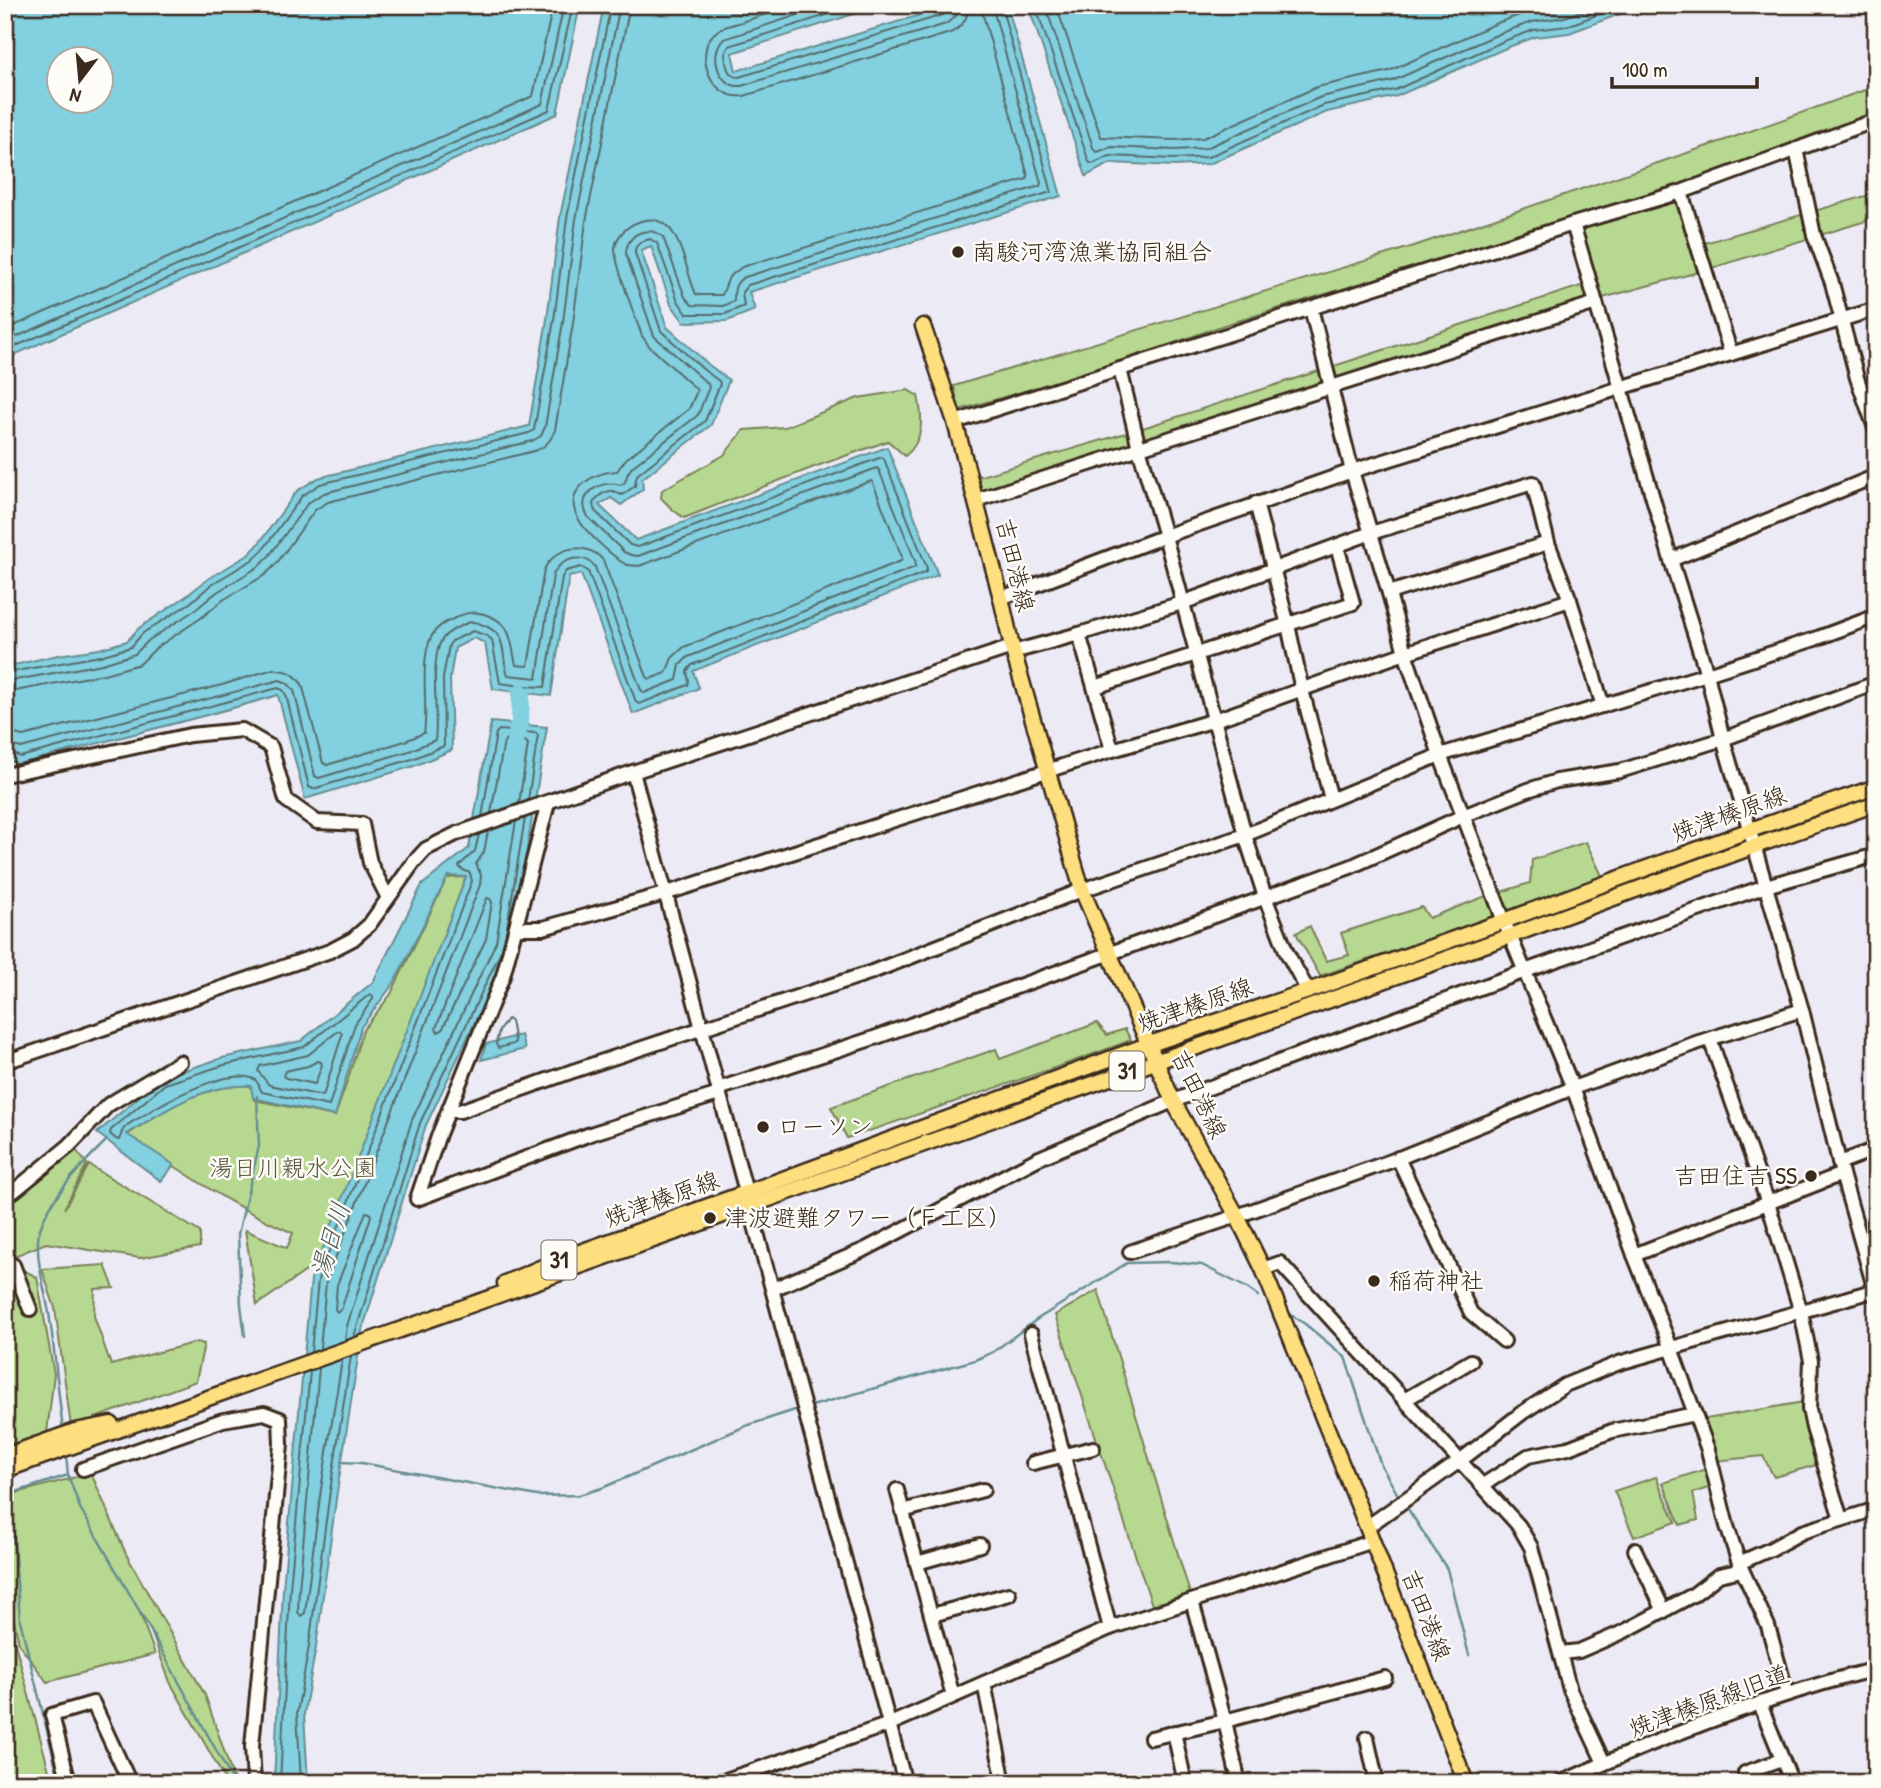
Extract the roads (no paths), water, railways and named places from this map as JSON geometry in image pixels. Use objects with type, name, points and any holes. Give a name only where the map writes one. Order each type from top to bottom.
[{"type":"main road","name":"吉田港線","points":[[923,326],[956,422],[1013,650],[1082,890],[1173,1101],[1237,1216],[1263,1269],[1373,1541],[1466,1783]]},
{"type":"main road","name":"焼津榛原線","points":[[747,1200],[1150,1044],[1308,991],[1750,830],[1876,787]]},
{"type":"main road","name":"焼津榛原線","points":[[5,1470],[44,1449],[75,1438],[170,1411],[377,1338],[566,1257],[747,1200],[1157,1060],[1876,804]]},
{"type":"main road","name":"焼津榛原線","points":[[5,1456],[44,1449]]},
{"type":"street","points":[[956,422],[1573,224],[1681,192],[1876,120]]},
{"type":"street","points":[[1797,149],[1814,235],[1832,283],[1857,378],[1876,431]]},
{"type":"street","points":[[1681,192],[1731,354]]},
{"type":"street","points":[[1367,1527],[1522,1413],[1565,1385],[1619,1363],[1875,1291],[1841,1169],[1802,1010],[1723,739],[1707,674],[1573,224]]},
{"type":"street","points":[[976,500],[1596,303]]},
{"type":"street","points":[[1311,308],[1352,471],[1405,653],[1440,755],[1504,921],[1573,1088],[1671,1348],[1708,1450],[1727,1526],[1741,1566],[1768,1626],[1787,1694]]},
{"type":"street","points":[[1001,598],[1256,503],[1352,471],[1876,309]]},
{"type":"street","points":[[1121,369],[1139,448],[1245,835],[1287,953],[1308,991]]},
{"type":"street","points":[[1671,560],[1876,476]]},
{"type":"street","points":[[5,1062],[330,951],[353,939],[369,925],[426,849],[456,834],[633,772],[1013,650],[1079,634],[1182,603],[1371,533],[1533,483],[1548,543],[1570,600],[1603,706]]},
{"type":"street","points":[[1256,503],[1331,799]]},
{"type":"street","points":[[1389,593],[1548,543]]},
{"type":"street","points":[[1095,687],[1353,603],[1337,546]]},
{"type":"street","points":[[516,928],[543,928],[664,894],[1112,750],[1215,720],[1405,653],[1570,600]]},
{"type":"street","points":[[449,1111],[460,1111],[872,972],[1082,890],[1245,835],[1440,755],[1707,674],[1876,616]]},
{"type":"street","points":[[1079,634],[1112,750]]},
{"type":"street","points":[[546,804],[503,976],[417,1199],[593,1133],[874,1038],[1350,867],[1528,790],[1557,781],[1620,771],[1723,739],[1876,683]]},
{"type":"street","points":[[5,775],[190,735],[242,730],[271,747],[286,800],[317,822],[362,824],[370,863],[388,898]]},
{"type":"street","points":[[633,772],[905,1783]]},
{"type":"street","points":[[773,1289],[866,1249],[1037,1159],[1173,1101],[1525,971],[1766,886],[1876,855]]},
{"type":"street","points":[[1130,1252],[1398,1158],[1573,1088],[1710,1039],[1802,1010]]},
{"type":"street","points":[[1710,1039],[1768,1203],[1801,1312],[1811,1361],[1809,1409],[1842,1519]]},
{"type":"street","points":[[14,1191],[69,1146],[108,1105],[180,1062]]},
{"type":"street","points":[[1634,1255],[1768,1203],[1841,1169],[1876,1149]]},
{"type":"street","points":[[1398,1158],[1471,1313],[1504,1341]]},
{"type":"street","points":[[5,1261],[13,1265],[30,1309]]},
{"type":"street","points":[[1263,1269],[1280,1263],[1519,1526],[1531,1547],[1570,1690],[1604,1763]]},
{"type":"street","points":[[1031,1335],[1110,1628]]},
{"type":"street","points":[[1406,1399],[1471,1361]]},
{"type":"street","points":[[83,1469],[223,1420],[264,1413],[280,1419],[281,1444],[251,1746],[254,1783]]},
{"type":"street","points":[[1483,1485],[1528,1456],[1568,1448],[1612,1431],[1695,1415]]},
{"type":"street","points":[[1033,1463],[1093,1448]]},
{"type":"street","points":[[897,1490],[953,1696]]},
{"type":"street","points":[[902,1511],[983,1490]]},
{"type":"street","points":[[1561,1653],[1579,1651],[1623,1632],[1693,1595],[1718,1575],[1741,1566],[1802,1532],[1876,1509]]},
{"type":"street","points":[[717,1783],[890,1724],[1110,1628],[1373,1541]]},
{"type":"street","points":[[917,1563],[980,1545]]},
{"type":"street","points":[[1635,1550],[1664,1611]]},
{"type":"street","points":[[932,1615],[1009,1594]]},
{"type":"street","points":[[1192,1601],[1239,1783]]},
{"type":"street","name":"焼津榛原線旧道","points":[[1560,1783],[1655,1742],[1787,1694],[1876,1670]]},
{"type":"street","points":[[1151,1738],[1385,1678]]},
{"type":"street","points":[[984,1683],[1004,1783]]},
{"type":"street","points":[[69,1783],[52,1716],[93,1703],[130,1783]]},
{"type":"street","points":[[1760,1704],[1792,1783]]},
{"type":"street","points":[[1174,1732],[1185,1783]]},
{"type":"street","points":[[1367,1738],[1377,1783]]},
{"type":"street","points":[[1745,1773],[1781,1759]]},
{"type":"water","points":[[5,5],[580,5],[557,114],[5,359]]},
{"type":"water","points":[[604,5],[882,5],[732,53],[736,71],[953,5],[1007,5],[1061,196],[749,292],[755,310],[727,321],[684,322],[671,304],[651,246],[641,250],[667,327],[729,380],[711,425],[642,479],[643,489],[621,505],[611,498],[599,505],[636,540],[887,447],[938,575],[693,671],[699,688],[633,714],[581,574],[569,577],[551,696],[493,689],[485,643],[474,638],[455,648],[450,678],[452,750],[414,766],[305,799],[278,695],[17,765],[5,757],[5,667],[127,641],[139,628],[208,579],[248,555],[297,491],[318,478],[529,426],[547,319],[560,217]]},
{"type":"water","points":[[1028,5],[1644,5],[1569,33],[1535,37],[1397,96],[1327,112],[1209,164],[1175,166],[1111,163],[1086,176]]},
{"type":"water","points":[[491,722],[547,727],[511,946],[426,1125],[362,1331],[304,1713],[308,1783],[274,1783],[283,1589],[311,1279],[466,877],[448,876],[394,983],[361,1027],[335,1116],[253,1098],[251,1086],[234,1086],[202,1094],[171,1107],[127,1134],[174,1165],[161,1181],[97,1133],[161,1078],[222,1058],[301,1041],[373,982],[422,885],[469,848]]},
{"type":"water","points":[[521,1035],[525,1049],[481,1060],[486,1044]]},
{"type":"waterway","name":"湯日川","points":[[514,746],[520,721],[521,693]]},
{"type":"waterway","points":[[524,919],[532,922]]},
{"type":"waterway","points":[[245,1336],[238,1234],[259,1146],[257,1096]]},
{"type":"waterway","points":[[63,1430],[38,1238],[45,1217],[59,1193],[107,1140]]},
{"type":"waterway","points":[[808,1407],[975,1360],[993,1352],[1036,1320],[1127,1263],[1171,1262],[1202,1265],[1258,1296]]},
{"type":"waterway","points":[[1290,1314],[1345,1357],[1381,1465],[1398,1495]]},
{"type":"waterway","points":[[341,1462],[362,1463],[537,1496],[579,1495],[602,1488],[746,1426],[801,1408]]},
{"type":"waterway","points":[[1510,1475],[1535,1461],[1574,1455],[1604,1440]]},
{"type":"waterway","points":[[66,1454],[68,1475],[80,1508],[234,1783]]},
{"type":"waterway","points":[[60,1783],[20,1620],[10,1494],[68,1475]]},
{"type":"waterway","points":[[1408,1509],[1447,1569],[1469,1655]]},
{"type":"place","name":"南駿河湾漁業協同組合","points":[[958,252]]},
{"type":"place","name":"ローソン","points":[[763,1127]]},
{"type":"place","name":"吉田住吉 SS","points":[[1811,1176]]},
{"type":"place","name":"津波避難タワー（Ｆ工区）","points":[[710,1218]]},
{"type":"place","name":"稲荷神社","points":[[1374,1281]]},
{"type":"park label","name":"湯日川親水公園","points":[[293,1168]]}]
